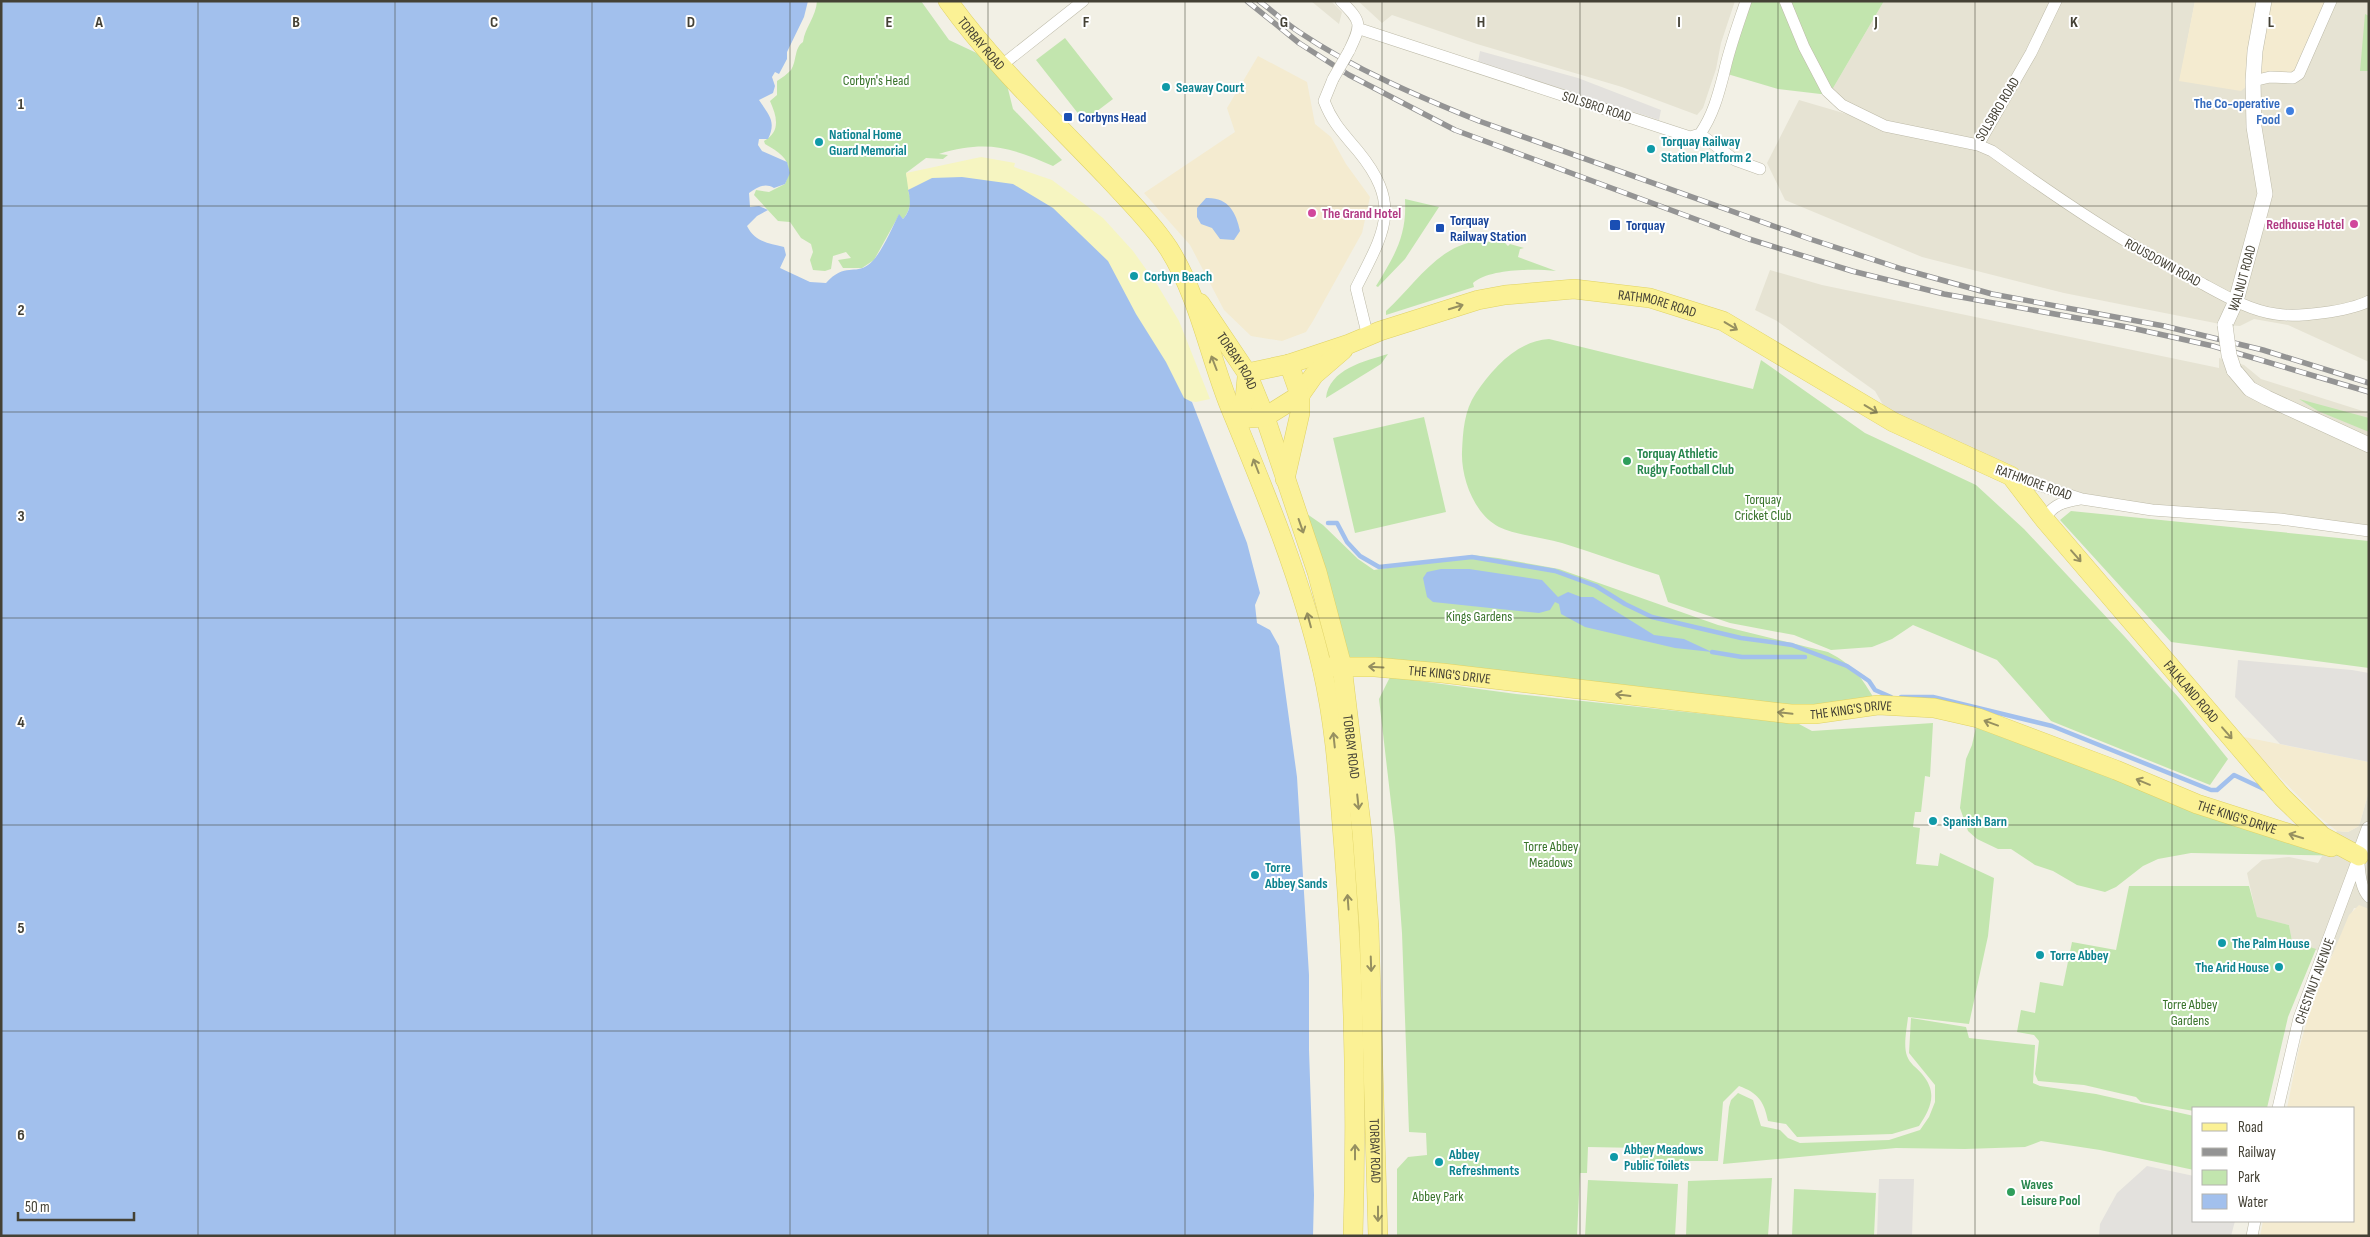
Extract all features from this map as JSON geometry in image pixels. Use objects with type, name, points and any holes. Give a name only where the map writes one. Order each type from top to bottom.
[{"type":"main road","name":"TORBAY ROAD","points":[[948,1],[1002,65],[1118,190],[1166,245],[1190,289],[1247,373],[1264,417],[1317,572],[1342,666],[1362,832],[1369,927],[1378,1236]]},
{"type":"main road","name":"TORBAY ROAD","points":[[1190,289],[1208,348],[1257,469],[1303,597],[1322,667],[1330,710],[1339,786],[1354,1005],[1355,1156],[1353,1236]]},
{"type":"main road","name":"RATHMORE ROAD","points":[[1247,373],[1289,364],[1478,300],[1528,292],[1574,289],[1650,298],[1723,321],[1893,422],[2011,476]]},
{"type":"main road","points":[[1247,373],[1245,400],[1236,419],[1264,417],[1300,395],[1314,375],[1349,344]]},
{"type":"main road","points":[[1285,480],[1300,413],[1300,395],[1289,364]]},
{"type":"main road","name":"FALKLAND ROAD","points":[[2011,476],[2044,519],[2282,797],[2322,836],[2364,857]]},
{"type":"main road","name":"THE KING'S DRIVE","points":[[1322,667],[1342,666],[1442,673],[1791,714],[1815,714],[1874,705],[1934,708],[1978,718],[2116,770],[2197,804],[2364,857]]},
{"type":"street","points":[[1002,65],[1083,1]]},
{"type":"street","points":[[1341,1],[1357,18],[1360,29],[1324,101],[1331,118],[1364,159],[1386,202],[1386,222],[1376,248],[1356,288],[1374,334]]},
{"type":"street","points":[[1746,1],[1721,89],[1710,119],[1700,134],[1736,160],[1760,169]]},
{"type":"street","name":"SOLSBRO ROAD","points":[[1786,1],[1804,47],[1827,91],[1842,105],[1885,126],[1978,145],[2031,53],[2056,1]]},
{"type":"street","name":"WALNUT ROAD","points":[[2264,1],[2255,51],[2253,81],[2254,127],[2265,194],[2236,301],[2225,325],[2229,355],[2234,370],[2250,389],[2369,445]]},
{"type":"street","points":[[2253,81],[2270,77],[2293,78],[2299,74],[2331,1]]},
{"type":"street","name":"SOLSBRO ROAD","points":[[1360,29],[1690,137],[1700,134]]},
{"type":"street","name":"ROUSDOWN ROAD","points":[[1978,145],[1992,151],[2069,206],[2151,258],[2236,301],[2276,314],[2317,313],[2356,307],[2369,301]]},
{"type":"street","name":"RATHMORE ROAD","points":[[2011,476],[2082,499],[2152,510],[2280,519],[2369,531]]},
{"type":"street","name":"RATHMORE ROAD","points":[[2044,519],[2051,509],[2061,503],[2082,499]]},
{"type":"street","points":[[2369,829],[2360,875],[2365,893],[2369,897]]},
{"type":"street","name":"CHESTNUT AVENUE","points":[[2278,1107],[2299,1018],[2364,857]]},
{"type":"street","points":[[2252,1236],[2255,1222]]},
{"type":"shaded area","points":[[1311,1],[1331,1],[1342,12],[1339,24]]},
{"type":"shaded area","points":[[1358,1],[1735,1],[1703,108],[1697,115],[1622,87],[1477,44],[1392,15],[1382,23]]},
{"type":"shaded area","points":[[1884,1],[2195,1],[2180,80],[2331,1],[2369,1],[2369,362],[2288,325],[2254,319],[2240,326],[2225,325],[2064,293],[1922,257],[1785,200],[1767,163],[1799,100],[1881,124],[1829,95]]},
{"type":"shaded area","points":[[2195,1],[2331,1],[2299,74],[2253,81],[2241,91],[2179,81]]},
{"type":"shaded area","points":[[1480,51],[1578,78],[1661,110],[1659,120],[1478,62]]},
{"type":"shaded area","points":[[1258,56],[1307,82],[1315,124],[1331,137],[1346,164],[1370,197],[1362,233],[1313,321],[1306,332],[1282,341],[1251,336],[1224,310],[1190,245],[1144,193],[1235,132],[1227,108]]},
{"type":"shaded area","points":[[1770,270],[1822,285],[2219,368],[2219,358],[2244,365],[2261,379],[2369,413],[2369,531],[2082,499],[1893,422],[1875,391],[1777,321],[1755,310]]},
{"type":"shaded area","points":[[2238,660],[2369,673],[2369,762],[2280,744],[2235,697]]},
{"type":"shaded area","points":[[2239,736],[2369,762],[2369,791],[2359,826],[2348,832],[2337,831],[2318,816]]},
{"type":"shaded area","points":[[2369,791],[2369,909],[2354,908],[2332,956],[2292,941],[2289,925],[2257,918],[2247,873],[2262,860],[2289,857],[2318,863],[2337,831],[2348,832],[2359,826]]},
{"type":"shaded area","points":[[2359,905],[2369,909],[2369,1236],[2260,1236],[2263,1222],[2355,1222],[2355,1107],[2287,1107],[2298,1053],[2311,1006],[2349,915]]},
{"type":"shaded area","points":[[2147,1166],[2192,1176],[2192,1222],[2235,1222],[2231,1236],[2099,1236],[2100,1224],[2117,1193]]},
{"type":"shaded area","points":[[1879,1179],[1914,1179],[1912,1236],[1877,1236]]},
{"type":"green space","name":"Corbyn's Head","points":[[817,1],[921,1],[949,40],[1002,65],[1013,109],[1062,160],[1053,166],[1010,150],[984,147],[971,147],[939,154],[948,155],[943,159],[926,158],[906,173],[910,191],[909,209],[903,219],[899,215],[874,260],[862,268],[843,268],[838,260],[851,258],[846,252],[833,256],[831,269],[825,271],[813,270],[810,260],[813,252],[811,244],[801,238],[790,222],[778,221],[754,195],[756,190],[769,192],[785,184],[788,176],[786,160],[765,144],[764,141],[773,133],[776,123],[770,101],[777,95],[777,81],[791,70],[793,66],[798,48],[803,42],[815,12]]},
{"type":"green space","points":[[1746,1],[1884,1],[1829,95],[1778,89],[1724,73]]},
{"type":"green space","points":[[2365,14],[2369,16],[2369,71],[2360,71]]},
{"type":"green space","points":[[1065,38],[1113,99],[1084,121],[1036,60]]},
{"type":"green space","points":[[1405,199],[1439,207],[1405,259],[1378,287],[1376,286],[1389,265],[1402,235]]},
{"type":"green space","points":[[1478,241],[1505,243],[1508,246],[1510,244],[1524,248],[1520,249],[1518,257],[1556,271],[1525,270],[1501,272],[1481,278],[1473,283],[1474,287],[1386,315],[1386,311],[1439,258],[1463,244]]},
{"type":"green space","name":"Torquay Cricket Club","points":[[1549,339],[1753,389],[1761,360],[1865,433],[1976,485],[2024,529],[2125,637],[2179,698],[2228,759],[2210,785],[2051,721],[1997,660],[1913,625],[1892,639],[1872,647],[1831,650],[1794,635],[1730,623],[1668,602],[1659,575],[1562,543],[1499,527],[1490,521],[1476,504],[1467,484],[1462,462],[1462,452],[1467,414],[1476,393],[1498,365],[1516,350],[1537,341]]},
{"type":"green space","points":[[1388,354],[1381,364],[1326,398],[1329,388],[1341,373],[1359,363]]},
{"type":"green space","points":[[2299,399],[2369,418],[2369,432],[2318,411]]},
{"type":"green space","points":[[1424,417],[1446,512],[1355,533],[1333,438]]},
{"type":"green space","name":"Kings Gardens","points":[[1294,505],[1323,525],[1358,559],[1374,570],[1472,555],[1559,569],[1718,625],[1828,652],[1838,657],[1858,674],[1878,705],[1815,714],[1342,666]]},
{"type":"green space","points":[[2071,511],[2369,541],[2369,668],[2171,642],[2060,520]]},
{"type":"green space","points":[[1390,677],[1516,694],[1799,724],[1812,731],[1933,723],[1930,777],[1925,776],[1921,812],[1915,812],[1913,827],[1920,828],[1916,864],[1938,866],[1940,853],[1994,878],[1988,936],[1969,1024],[1908,1017],[1905,1042],[1907,1056],[1927,1081],[1931,1094],[1927,1113],[1919,1126],[1892,1134],[1797,1137],[1786,1124],[1768,1121],[1759,1099],[1751,1092],[1739,1086],[1723,1102],[1718,1161],[1660,1161],[1640,1166],[1640,1148],[1588,1147],[1587,1173],[1580,1173],[1577,1236],[1397,1236],[1397,1169],[1408,1157],[1427,1155],[1426,1133],[1409,1132],[1402,933],[1395,837],[1379,699]]},
{"type":"green space","points":[[1978,718],[2359,856],[2191,853],[2158,859],[2143,866],[2116,887],[2105,892],[2077,885],[2053,871],[2035,865],[2011,849],[1998,849],[1977,839],[1968,831],[1960,808],[1966,759],[1972,745]]},
{"type":"green space","name":"Torre Abbey Gardens","points":[[2129,886],[2249,886],[2257,917],[2289,925],[2292,941],[2316,949],[2288,1017],[2267,1107],[2192,1107],[2192,1111],[2141,1102],[2136,1097],[2084,1085],[2038,1081],[2035,1074],[2039,1041],[2034,1035],[2017,1032],[2021,1010],[2035,1013],[2040,982],[2063,986],[2072,942],[2116,950]]},
{"type":"green space","points":[[1911,1018],[1966,1027],[1969,1038],[2035,1045],[2033,1083],[2040,1086],[2096,1094],[2192,1116],[2192,1170],[2100,1150],[2041,1141],[2025,1147],[1965,1149],[1896,1148],[1723,1164],[1729,1107],[1731,1100],[1738,1093],[1753,1100],[1761,1126],[1780,1130],[1788,1138],[1800,1143],[1889,1140],[1920,1130],[1929,1117],[1935,1102],[1935,1085],[1909,1053]]},
{"type":"green space","points":[[1772,1178],[1768,1236],[1686,1236],[1688,1181]]},
{"type":"green space","points":[[1588,1180],[1678,1184],[1675,1236],[1585,1236]]},
{"type":"green space","points":[[1794,1189],[1876,1193],[1874,1236],[1792,1236]]},
{"type":"sand","points":[[981,157],[1015,163],[1014,167],[1052,180],[1103,218],[1133,251],[1158,286],[1179,321],[1210,399],[1196,402],[1190,401],[1208,444],[909,195],[906,173]]},
{"type":"water","points":[[1,1],[808,1],[804,17],[787,52],[787,59],[779,74],[775,72],[772,77],[775,86],[773,93],[759,100],[770,118],[772,127],[768,139],[759,139],[758,145],[762,151],[787,162],[790,173],[785,184],[774,188],[761,186],[749,193],[750,207],[759,206],[768,210],[757,216],[747,226],[758,239],[784,247],[786,255],[780,268],[810,282],[826,283],[839,273],[863,268],[877,256],[899,214],[903,219],[908,212],[910,198],[908,190],[932,178],[962,177],[1013,184],[1053,208],[1108,261],[1136,314],[1166,362],[1184,398],[1192,402],[1247,543],[1260,593],[1255,605],[1257,623],[1270,630],[1279,646],[1297,777],[1309,975],[1309,1050],[1314,1195],[1313,1236],[1,1236]]},
{"type":"water","points":[[1206,198],[1220,200],[1230,207],[1240,231],[1234,240],[1220,239],[1212,228],[1201,224],[1197,217],[1197,208]]},
{"type":"water","points":[[1441,569],[1469,569],[1542,580],[1558,597],[1568,592],[1581,597],[1593,597],[1654,635],[1684,639],[1712,652],[1675,648],[1585,627],[1561,614],[1559,604],[1555,602],[1550,610],[1539,613],[1433,602],[1427,597],[1423,578],[1427,572]]},
{"type":"waterway","points":[[1328,523],[1337,523],[1347,542],[1360,556],[1379,567],[1472,557],[1555,571],[1596,586],[1625,604],[1652,617],[1741,638],[1792,645],[1847,666],[1869,681],[1875,690],[1891,697]]},
{"type":"waterway","points":[[1712,652],[1742,657],[1805,657]]},
{"type":"waterway","points":[[1901,697],[1933,697],[2052,726],[2211,790],[2217,790],[2234,775],[2266,790]]},
{"type":"railway","points":[[1247,1],[1299,43],[1349,75],[1455,130],[1749,239],[1852,271],[1944,294],[2127,327],[2213,346],[2369,392]]},
{"type":"railway","points":[[1259,1],[1294,28],[1342,58],[1432,102],[1479,121],[1810,239],[1902,269],[1992,294],[2164,326],[2263,350],[2369,383]]},
{"type":"place","name":"Seaway Court","points":[[1166,87]]},
{"type":"place","name":"The Co-operative Food","points":[[2290,111]]},
{"type":"place","name":"Corbyns Head","points":[[1068,117]]},
{"type":"place","name":"National Home Guard Memorial","points":[[819,142]]},
{"type":"place","name":"Torquay Railway Station Platform 2","points":[[1651,149]]},
{"type":"place","name":"The Grand Hotel","points":[[1312,213]]},
{"type":"place","name":"Redhouse Hotel","points":[[2354,224]]},
{"type":"place","name":"Torquay","points":[[1615,225]]},
{"type":"place","name":"Torquay Railway Station","points":[[1440,228]]},
{"type":"place","name":"Corbyn Beach","points":[[1134,276]]},
{"type":"place","name":"Torquay Athletic Rugby Football Club","points":[[1627,461]]},
{"type":"place","name":"Spanish Barn","points":[[1933,821]]},
{"type":"place","name":"Torre Abbey Sands","points":[[1255,875]]},
{"type":"place","name":"The Palm House","points":[[2222,943]]},
{"type":"place","name":"Torre Abbey","points":[[2040,955]]},
{"type":"place","name":"The Arid House","points":[[2279,967]]},
{"type":"place","name":"Abbey Meadows Public Toilets","points":[[1614,1157]]},
{"type":"place","name":"Abbey Refreshments","points":[[1439,1162]]},
{"type":"place","name":"Waves Leisure Pool","points":[[2011,1192]]},
{"type":"park label","name":"Torre Abbey Meadows","points":[[1551,854]]},
{"type":"park label","name":"Abbey Park","points":[[1438,1196]]}]
